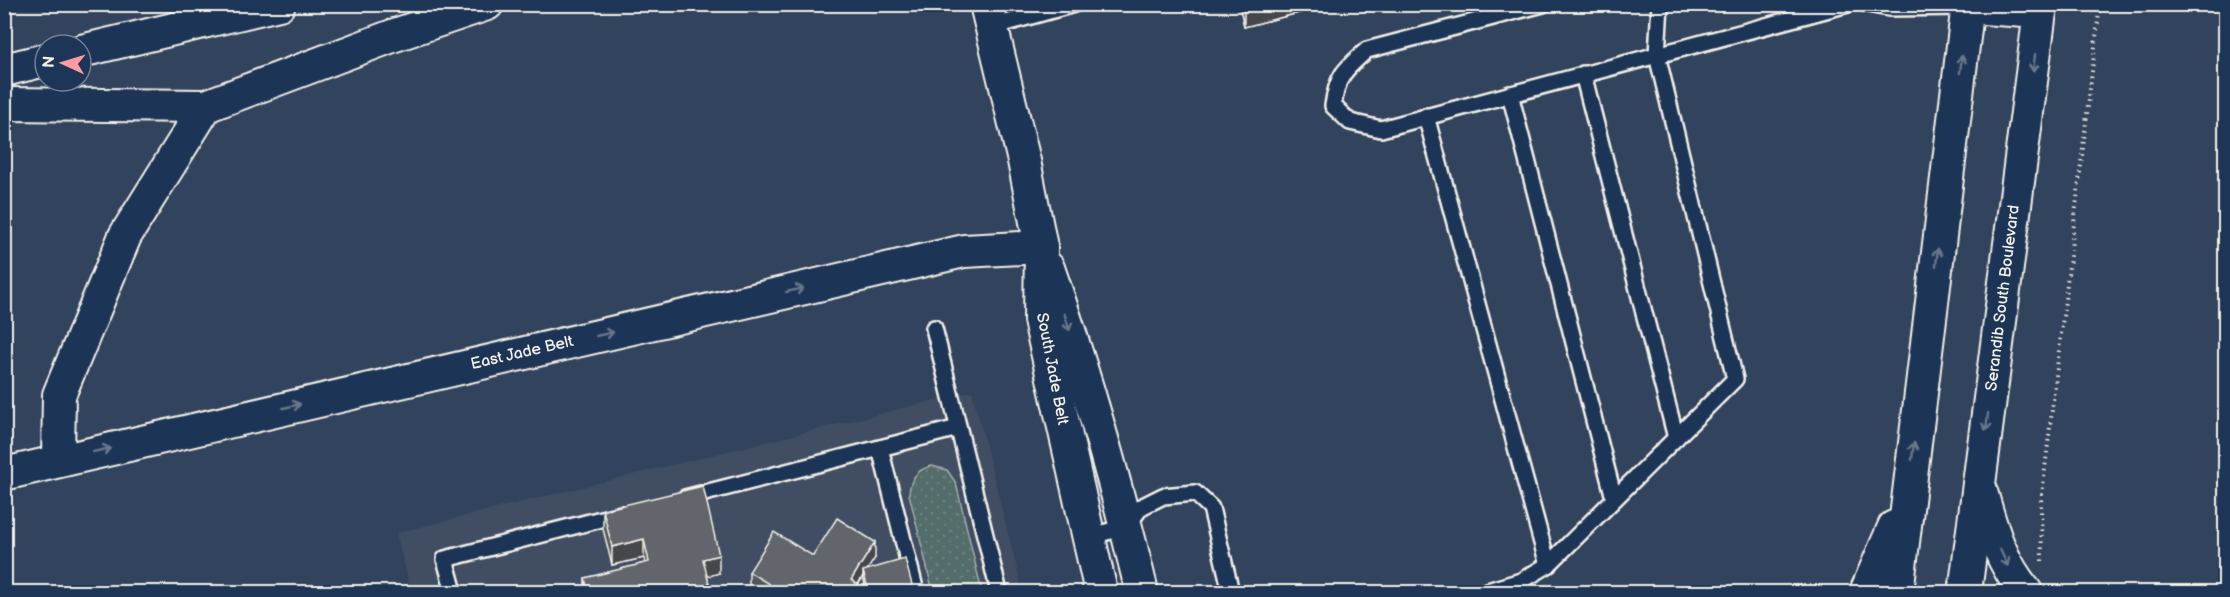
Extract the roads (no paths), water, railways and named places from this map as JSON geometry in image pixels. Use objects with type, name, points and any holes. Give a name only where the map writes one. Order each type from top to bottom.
[{"type":"street","points":[[93,48],[279,4]]},
{"type":"street","points":[[4,104],[206,106],[395,34],[487,4]]},
{"type":"street","points":[[1897,592],[1968,6],[2041,8]]},
{"type":"street","name":"Serandib South Boulevard","points":[[1965,592],[2041,8]]},
{"type":"street","name":"South Jade Belt","points":[[989,16],[1024,161],[1041,247],[1040,320],[1101,592]]},
{"type":"street","points":[[4,70],[33,63]]},
{"type":"street","points":[[58,460],[59,395],[125,236],[206,106]]},
{"type":"street","points":[[1041,247],[1065,316],[1126,527],[1142,592]]},
{"type":"street","name":"East Jade Belt","points":[[4,474],[964,251],[1041,247]]},
{"type":"street","points":[[1979,483],[1993,536],[2012,575],[2026,592]]},
{"type":"street","points":[[1866,592],[1907,495]]},
{"type":"lane","points":[[989,16],[1074,4]]},
{"type":"lane","points":[[1543,4],[1367,50],[1348,67],[1336,85],[1334,106],[1350,122],[1381,129],[1657,55],[1816,8],[1848,4]]},
{"type":"lane","points":[[1484,592],[1521,581],[1548,565],[1735,379],[1657,55],[1660,4]]},
{"type":"lane","points":[[1868,4],[1889,8],[1968,6]]},
{"type":"lane","points":[[1583,74],[1676,438]]},
{"type":"lane","points":[[1510,94],[1614,498]]},
{"type":"lane","points":[[1426,116],[1548,565]]},
{"type":"lane","points":[[934,328],[999,592]]},
{"type":"lane","points":[[674,501],[958,428]]},
{"type":"lane","points":[[880,448],[916,592]]},
{"type":"lane","points":[[1087,537],[1126,527],[1141,507],[1162,496],[1195,493],[1211,508],[1231,592]]},
{"type":"lane","points":[[454,592],[445,559],[640,509]]}]
